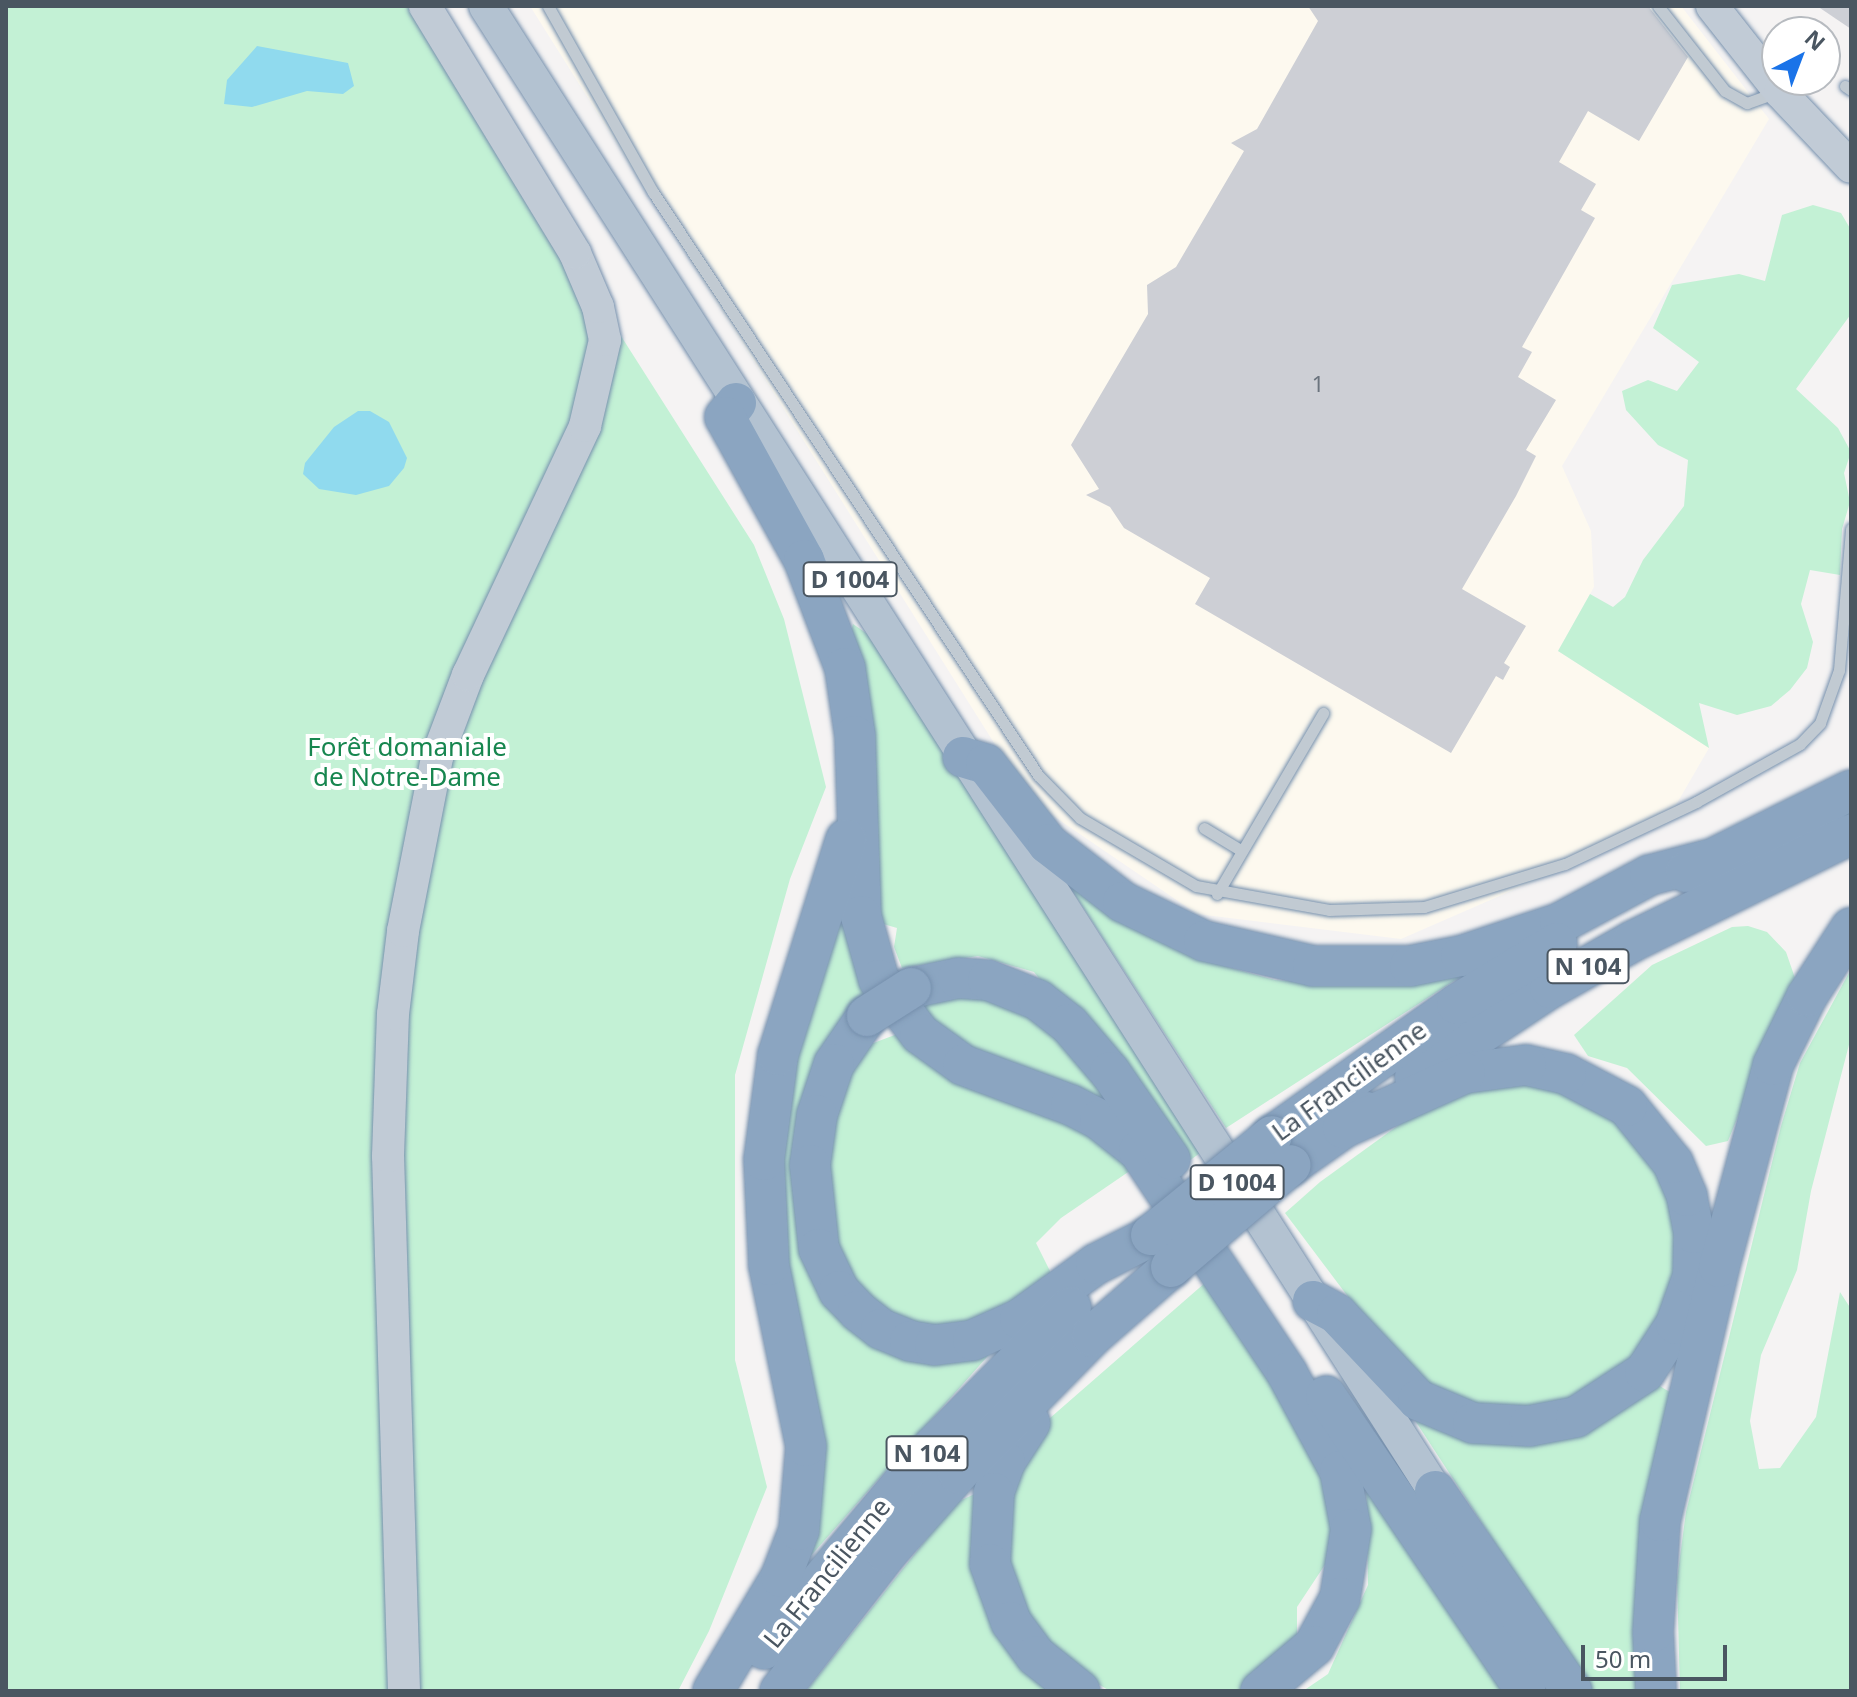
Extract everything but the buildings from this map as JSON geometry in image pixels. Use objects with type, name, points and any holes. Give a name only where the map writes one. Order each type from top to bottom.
[{"type":"highway","points":[[736,403],[725,417],[804,560],[845,668],[855,736],[854,808],[866,944],[879,980],[905,1017],[930,1041],[977,1073],[1071,1105],[1139,1151],[1326,1440],[1349,1503],[1347,1576],[1314,1646],[1261,1691]]},
{"type":"highway","points":[[963,757],[986,764],[1048,844],[1123,902],[1230,949],[1313,966],[1410,966],[1473,953],[1560,923],[1650,875],[1708,860]]},
{"type":"highway","name":"La Francilienne","points":[[734,1691],[859,1530],[934,1446],[1156,1247],[1282,1150],[1469,997],[1708,860],[1851,790]]},
{"type":"highway","points":[[713,1691],[781,1577],[799,1530],[806,1446],[769,1265],[764,1160],[778,1055],[854,808]]},
{"type":"highway","name":"La Francilienne","points":[[1282,1150],[1343,1128],[1550,988],[1851,834]]},
{"type":"highway","points":[[1656,1691],[1653,1632],[1660,1521],[1719,1267],[1773,1065],[1807,996],[1851,928]]},
{"type":"highway","points":[[1156,1247],[1096,1264],[1034,1311],[984,1337],[935,1345],[894,1336],[848,1302],[827,1271],[810,1188],[812,1143],[826,1087],[840,1050],[867,1016],[911,988],[958,978],[1006,985],[1045,1005],[1083,1039],[1145,1122],[1526,1691]]},
{"type":"highway","points":[[1313,1301],[1337,1314],[1418,1400],[1473,1423],[1529,1426],[1576,1417],[1645,1372],[1676,1324],[1693,1276],[1694,1233],[1673,1163],[1634,1113],[1581,1080],[1526,1065],[1488,1067],[1447,1079],[1343,1128]]},
{"type":"highway","name":"La Francilienne","points":[[780,1691],[887,1553],[1056,1374],[1156,1247]]},
{"type":"highway","points":[[1056,1374],[1044,1407],[1005,1462],[994,1493],[988,1544],[994,1583],[1011,1622],[1036,1656],[1080,1691]]},
{"type":"highway","name":"D 1004","points":[[1435,1491],[1550,1691]]},
{"type":"highway","name":"D 1004","points":[[1435,1491],[1572,1691]]},
{"type":"main road","name":"D 1004","points":[[486,6],[736,403],[1435,1491]]},
{"type":"street","points":[[404,1691],[388,1156],[393,1014],[403,931],[437,757],[468,675],[585,426],[605,340],[598,307],[575,253],[425,6]]},
{"type":"street","points":[[1727,15],[1761,64]]},
{"type":"street","points":[[1784,96],[1851,167]]},
{"type":"lane","points":[[549,6],[653,192],[1038,775],[1080,818],[1174,877],[1217,894],[1329,910],[1424,907],[1565,864],[1696,802],[1800,744],[1820,723],[1834,692],[1851,529]]},
{"type":"lane","points":[[1658,6],[1725,91],[1747,103],[1768,96]]},
{"type":"lane","points":[[1217,894],[1323,713]]},
{"type":"lane","points":[[1204,828],[1242,851]]},
{"type":"shaded area","points":[[530,6],[1681,6],[1769,119],[1562,466],[1591,531],[1594,587],[1558,651],[1709,748],[1665,824],[1401,939],[1197,914],[1030,800]]},
{"type":"green space","name":"Forêt domaniale de Notre-Dame","points":[[6,6],[411,6],[754,545],[784,619],[826,787],[790,879],[735,1075],[735,1360],[767,1487],[709,1631],[678,1691],[6,1691]]},
{"type":"green space","points":[[1813,205],[1841,213],[1851,230],[1851,314],[1796,389],[1838,428],[1851,452],[1844,473],[1850,502],[1842,529],[1840,575],[1810,570],[1801,604],[1813,642],[1807,668],[1790,690],[1771,706],[1737,715],[1699,703],[1709,748],[1558,651],[1590,594],[1613,607],[1625,597],[1643,560],[1684,506],[1688,460],[1658,445],[1626,410],[1622,391],[1648,380],[1677,391],[1699,362],[1653,328],[1672,285],[1739,274],[1765,281],[1782,215]]},
{"type":"green space","points":[[853,624],[869,635],[1204,1150],[1185,1164],[1034,972],[978,956],[902,968],[894,947],[897,928],[873,921],[848,640]]},
{"type":"green space","points":[[1066,881],[1214,963],[1275,980],[1377,986],[1485,961],[1226,1128]]},
{"type":"green space","points":[[848,922],[874,987],[817,1078],[831,1300],[994,1349],[800,1568],[781,1105],[836,926]]},
{"type":"green space","points":[[1748,926],[1767,932],[1786,952],[1795,978],[1728,1141],[1706,1146],[1627,1068],[1588,1056],[1574,1035],[1652,965],[1732,927]]},
{"type":"green space","points":[[1851,969],[1851,1037],[1811,1191],[1797,1270],[1761,1355],[1750,1421],[1759,1469],[1780,1468],[1816,1417],[1840,1292],[1851,1309],[1851,1691],[1680,1691],[1677,1579],[1686,1512],[1781,1126],[1800,1063]]},
{"type":"green space","points":[[957,990],[1032,1005],[1165,1161],[934,1035],[917,998]]},
{"type":"green space","points":[[900,1033],[1079,1123],[1137,1166],[1061,1218],[1036,1243],[1055,1281],[938,1335],[885,1316],[844,1276],[825,1228],[832,1110],[863,1047]]},
{"type":"green space","points":[[1528,1079],[1582,1092],[1642,1134],[1674,1192],[1685,1249],[1649,1350],[1596,1396],[1498,1414],[1407,1375],[1285,1213],[1320,1182],[1447,1090]]},
{"type":"green space","points":[[1214,1275],[1312,1442],[1338,1545],[1297,1607],[1297,1646],[1243,1691],[1110,1691],[1064,1664],[1020,1607],[1005,1560],[1009,1490],[1042,1425]]},
{"type":"green space","points":[[1658,1385],[1673,1394],[1644,1691],[1591,1691],[1405,1405],[1481,1437]]},
{"type":"green space","points":[[1366,1472],[1505,1691],[1303,1691],[1328,1674],[1368,1585]]},
{"type":"green space","points":[[988,1488],[984,1587],[1060,1691],[806,1691],[955,1503]]},
{"type":"water","points":[[257,46],[348,63],[354,86],[343,94],[307,91],[252,107],[224,104],[227,80]]},
{"type":"water","points":[[358,411],[370,411],[389,422],[407,458],[404,468],[389,486],[356,495],[319,489],[303,474],[305,463],[334,427]]}]
